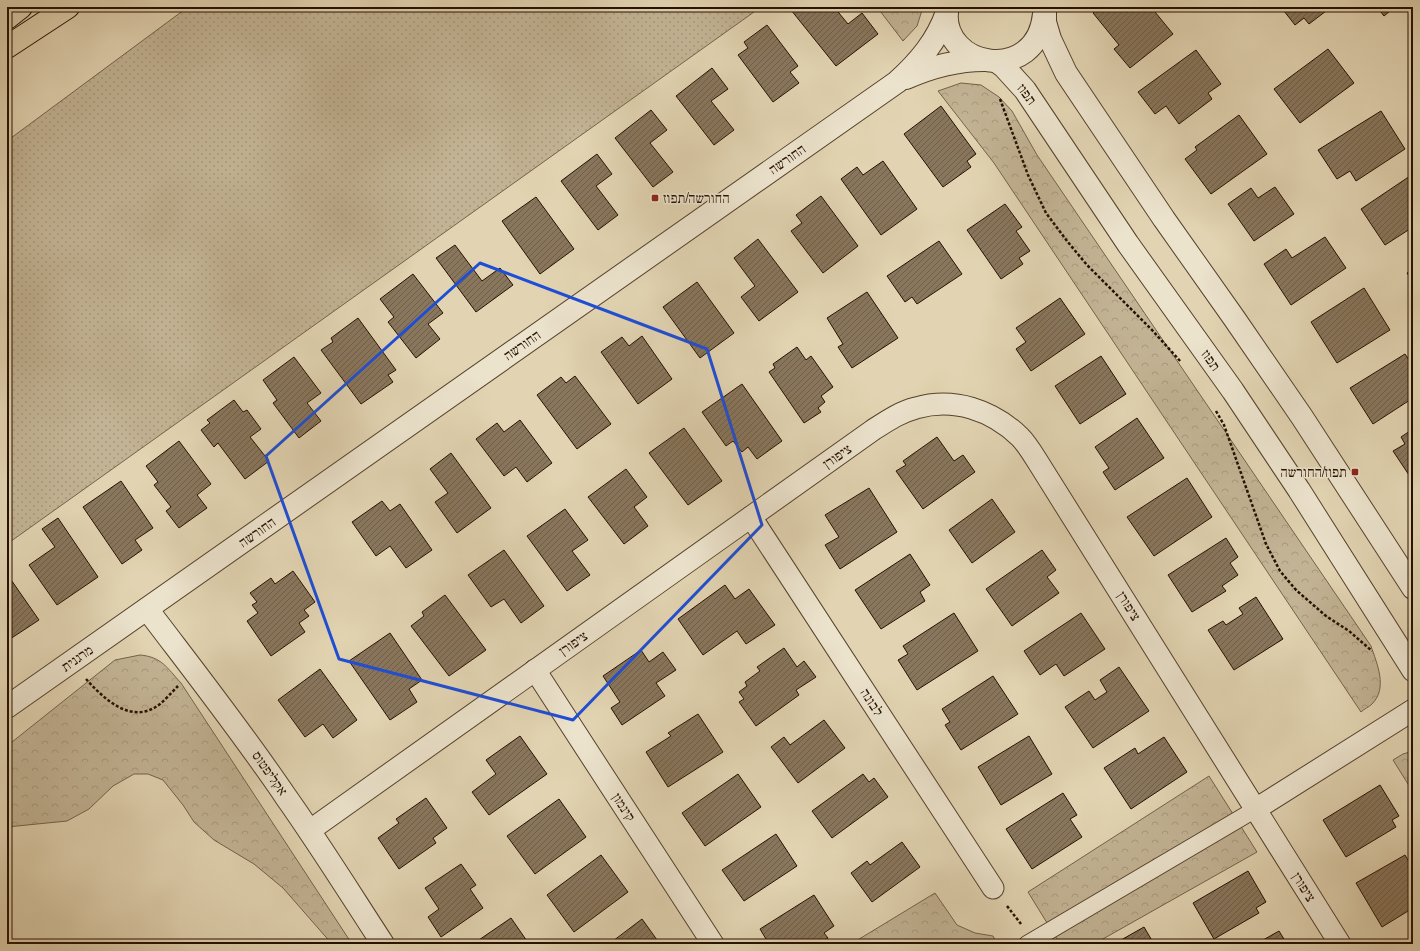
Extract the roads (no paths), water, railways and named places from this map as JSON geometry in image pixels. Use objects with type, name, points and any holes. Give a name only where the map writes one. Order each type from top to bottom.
[{"type":"highway","points":[[7,18],[21,7]]},
{"type":"highway","points":[[7,47],[68,7]]},
{"type":"street","name":"תפוז","points":[[947,10],[950,32],[961,47],[976,58],[991,61],[1010,72],[1025,90],[1128,244],[1233,391],[1299,490],[1413,670]]},
{"type":"street","name":"החורשה","points":[[147,609],[897,82],[912,68],[932,43],[942,24],[947,10]]},
{"type":"street","name":"החורשה","points":[[897,82],[926,70],[946,64],[969,60],[991,61],[1015,58],[1030,47],[1041,32],[1044,10]]},
{"type":"street","points":[[1044,10],[1045,22],[1050,39],[1066,73],[1164,219],[1268,367],[1335,466],[1413,588]]},
{"type":"street","name":"ציפורן","points":[[309,830],[894,416],[916,408],[939,404],[961,405],[982,411],[1003,422],[1021,438],[1036,458],[1340,944]]},
{"type":"street","name":"לבונה","points":[[751,517],[993,888]]},
{"type":"street","name":"אקליפטוס","points":[[147,609],[259,758],[309,830],[383,944]]},
{"type":"street","name":"מרגנית","points":[[7,707],[147,609]]},
{"type":"street","name":"קינמון","points":[[535,670],[713,944]]},
{"type":"street","points":[[1030,942],[1256,809],[1413,710]]},
{"type":"place","name":"החורשה/תפוז","points":[[655,198]]},
{"type":"place","name":"תפוז/החורשה","points":[[1355,472]]}]
